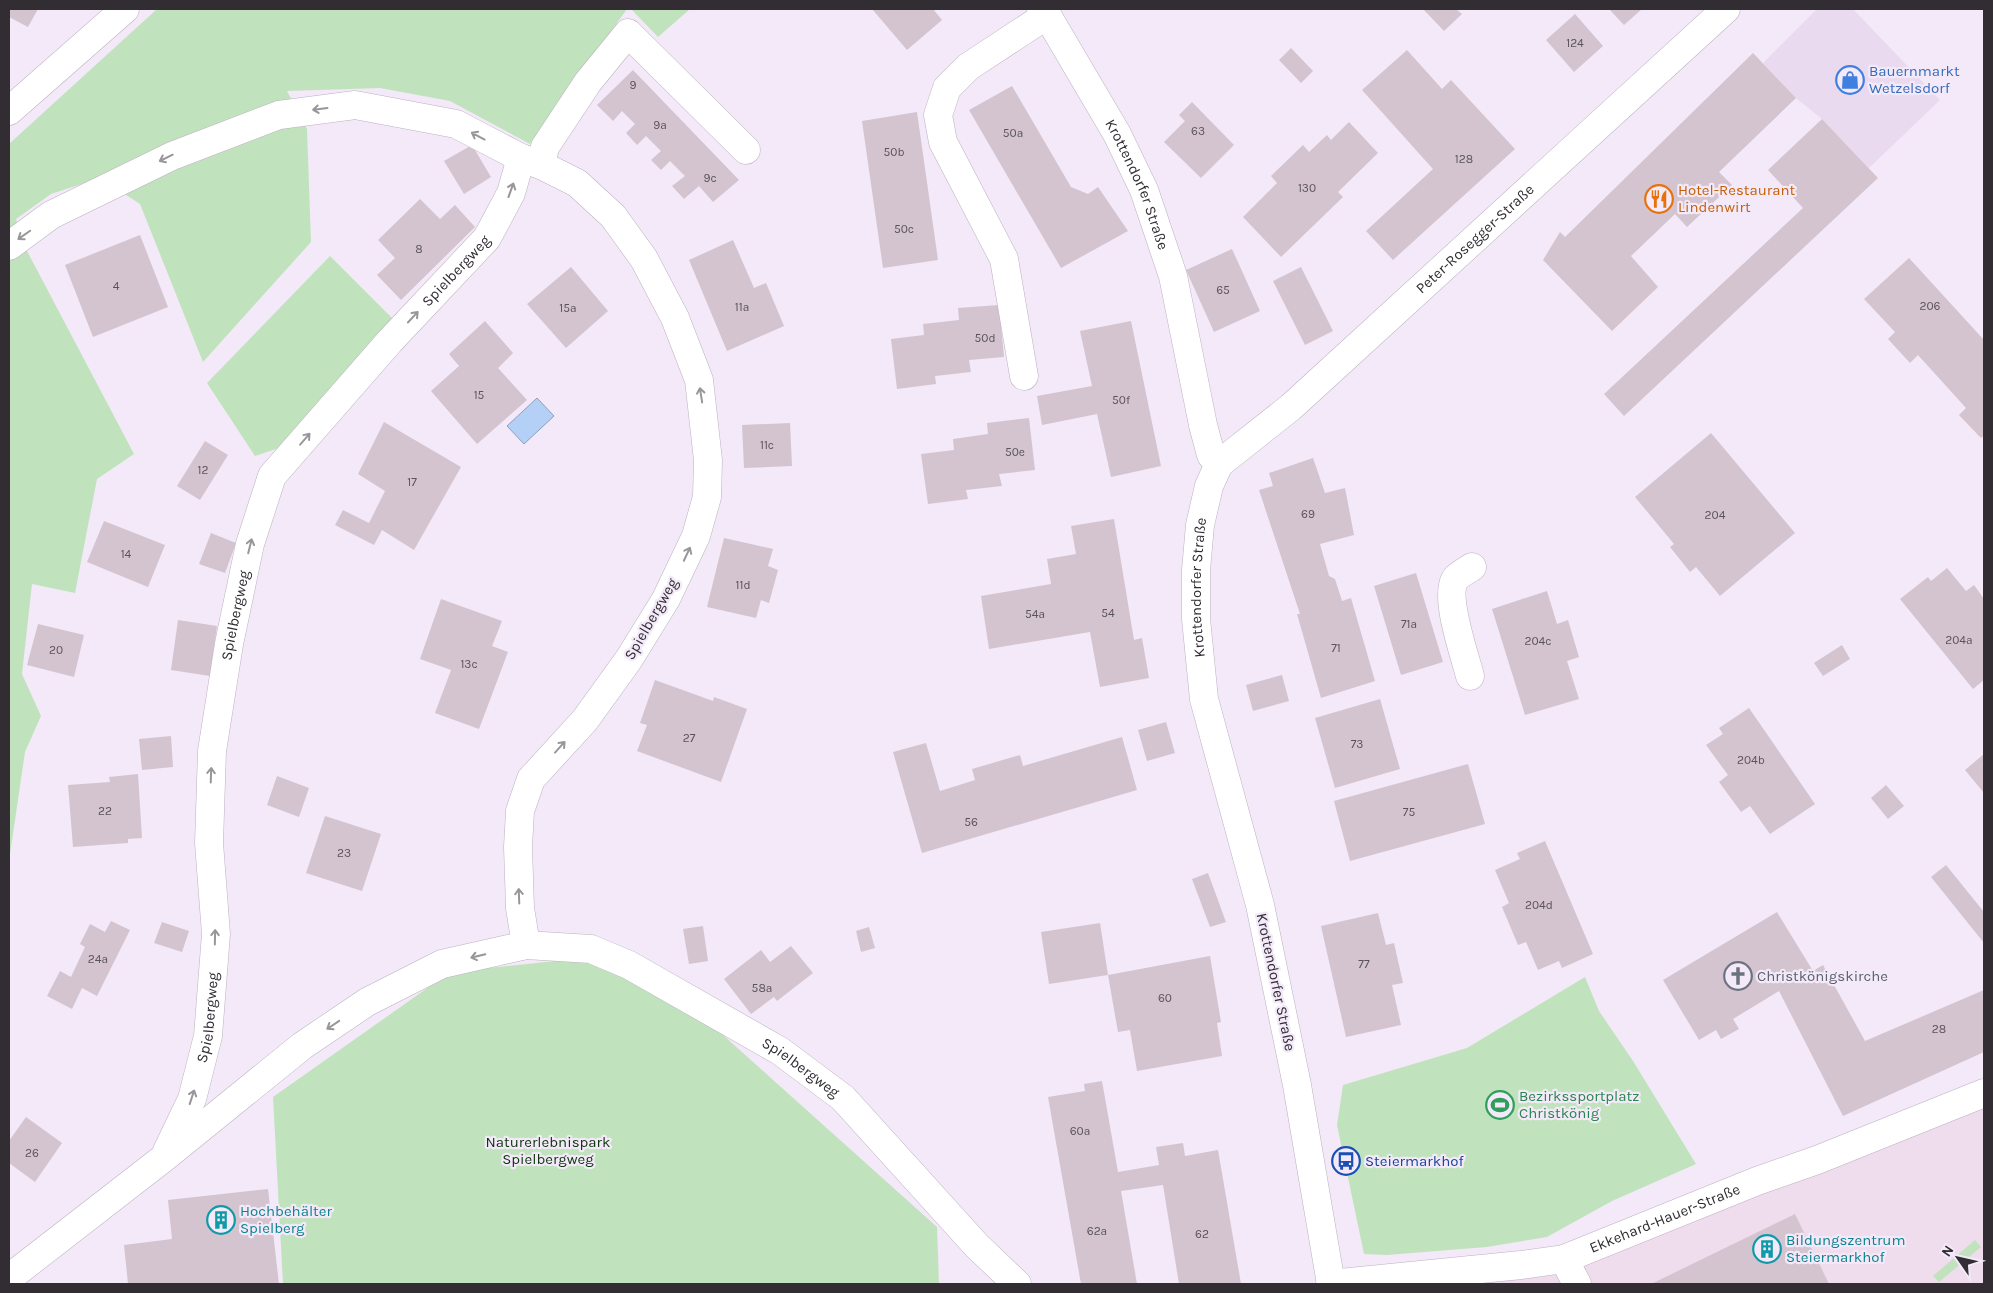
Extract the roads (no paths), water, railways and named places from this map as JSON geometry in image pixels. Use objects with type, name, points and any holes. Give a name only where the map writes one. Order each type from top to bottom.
[{"type":"street","points":[[9,111],[125,9]]},
{"type":"street","name":"Peter-Rosegger-Straße","points":[[1219,464],[1291,407],[1726,9]]},
{"type":"street","points":[[1024,376],[1004,259],[943,142],[938,115],[947,88],[968,67],[1044,12]]},
{"type":"street","name":"Krottendorfer Straße","points":[[1044,12],[1117,134],[1144,190],[1173,276],[1203,425],[1211,455],[1219,464],[1209,486],[1200,525],[1196,570],[1196,619],[1204,699],[1260,905],[1297,1086],[1330,1284]]},
{"type":"street","points":[[531,162],[545,147],[588,82],[628,33],[746,150]]},
{"type":"street","name":"Spielbergweg","points":[[9,246],[51,216],[172,156],[279,115],[355,105],[456,124],[531,162],[577,182],[613,216],[644,259],[676,318],[699,380],[708,460],[707,497],[696,536],[666,599],[629,660],[585,720],[531,779],[520,811],[518,848],[520,908],[526,945]]},
{"type":"street","name":"Spielbergweg","points":[[165,1157],[192,1099],[208,1036],[216,934],[209,843],[212,751],[230,644],[250,544],[272,476],[390,341],[487,238],[510,193],[531,162]]},
{"type":"street","points":[[1470,676],[1454,617],[1451,596],[1456,579],[1472,567]]},
{"type":"street","name":"Spielbergweg","points":[[9,1278],[165,1157],[302,1046],[367,1002],[442,964],[526,945],[591,949],[629,966],[780,1051],[843,1098],[977,1246],[1017,1284]]},
{"type":"street","name":"Ekkehard-Hauer-Straße","points":[[1330,1284],[1564,1259],[1757,1181],[1818,1160],[1984,1093]]},
{"type":"street","points":[[1564,1259],[1577,1284]]},
{"type":"water","points":[[537,398],[554,416],[524,444],[507,426]]},
{"type":"place","name":"Bauernmarkt Wetzelsdorf","points":[[1850,80]]},
{"type":"place","name":"Hotel-Restaurant Lindenwirt","points":[[1659,199]]},
{"type":"place","name":"Christkönigskirche","points":[[1738,976]]},
{"type":"place","name":"Bezirkssportplatz Christkönig","points":[[1500,1105]]},
{"type":"place","name":"Steiermarkhof","points":[[1346,1161]]},
{"type":"place","name":"Hochbehälter Spielberg","points":[[221,1220]]},
{"type":"place","name":"Bildungszentrum Steiermarkhof","points":[[1767,1249]]},
{"type":"park label","name":"Naturerlebnispark Spielbergweg","points":[[548,1150]]}]
